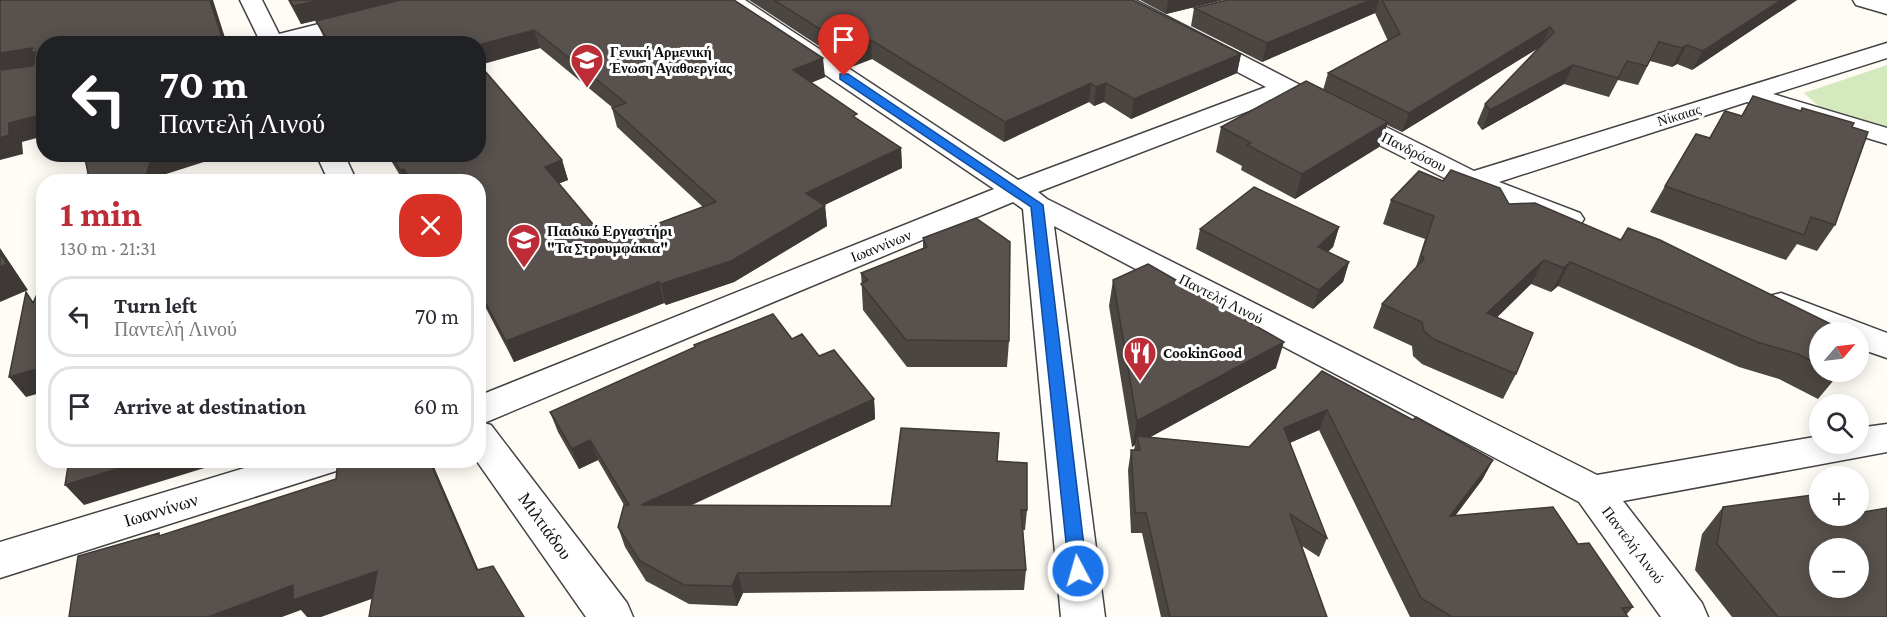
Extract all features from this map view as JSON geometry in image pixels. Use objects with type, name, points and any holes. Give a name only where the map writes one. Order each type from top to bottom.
[{"type":"street","points":[[251,0],[267,36]]},
{"type":"street","points":[[298,36],[440,0]]},
{"type":"street","name":"Παντελή Λινού","points":[[730,0],[1026,198],[1593,491],[1686,617]]},
{"type":"street","name":"Πανδρόσου","points":[[1118,0],[1472,181],[1592,229]]},
{"type":"street","points":[[1864,0],[1887,7]]},
{"type":"street","points":[[1164,23],[1196,15]]},
{"type":"street","name":"Νίκαιας","points":[[1472,181],[1887,50]]},
{"type":"street","name":"Ιωαννίνων","points":[[486,408],[1026,198],[1286,87]]},
{"type":"street","points":[[1746,94],[1887,135]]},
{"type":"street","points":[[1026,198],[1083,617]]},
{"type":"street","points":[[1756,294],[1827,322]]},
{"type":"street","points":[[1869,339],[1887,346]]},
{"type":"street","points":[[1869,442],[1887,438]]},
{"type":"street","name":"Μιλτιάδου","points":[[486,446],[611,617]]},
{"type":"street","points":[[1593,491],[1809,453]]},
{"type":"street","name":"Ιωαννίνων","points":[[0,560],[296,468]]},
{"type":"green space","points":[[1887,65],[1887,129],[1825,112],[1804,93]]},
{"type":"building","points":[[0,0],[210,0],[221,36],[36,36],[36,116],[9,123],[9,135],[0,138],[0,70],[32,66],[35,50],[32,48],[0,53]]},
{"type":"building","points":[[290,0],[320,0],[293,6]]},
{"type":"building","points":[[400,0],[734,0],[823,58],[793,70],[857,114],[853,116],[901,148],[806,193],[825,206],[731,261],[661,284],[659,282],[506,341],[486,304],[486,174],[407,174],[404,169],[400,170],[396,162],[486,162],[486,72],[562,160],[545,167],[608,242],[716,202],[612,108],[626,103],[534,30],[486,43],[486,36],[325,36],[316,21]]},
{"type":"building","points":[[774,0],[1133,0],[1241,54],[1134,99],[1106,83],[1096,87],[1091,83],[1005,122],[871,40],[850,48]]},
{"type":"building","points":[[1227,0],[1370,0],[1267,43],[1194,8]]},
{"type":"building","points":[[1382,0],[1781,0],[1703,51],[1687,45],[1682,48],[1659,42],[1647,66],[1627,61],[1618,78],[1573,65],[1490,110],[1485,104],[1554,32],[1550,27],[1409,113],[1328,73],[1400,34]]},
{"type":"building","points":[[1306,81],[1388,122],[1302,174],[1247,145],[1251,143],[1221,127]]},
{"type":"building","points":[[1753,96],[1801,111],[1802,108],[1854,123],[1852,127],[1868,132],[1835,225],[1811,217],[1804,235],[1665,186],[1696,134],[1710,138],[1725,111],[1742,116]]},
{"type":"building","points":[[86,162],[150,162],[146,174],[88,173]]},
{"type":"building","points":[[1451,170],[1500,188],[1509,204],[1535,203],[1621,240],[1628,228],[1660,240],[1827,322],[1809,322],[1809,360],[1757,342],[1570,262],[1564,268],[1544,260],[1487,313],[1533,333],[1516,374],[1433,339],[1424,331],[1422,322],[1382,304],[1424,259],[1421,255],[1434,216],[1391,200],[1419,171],[1443,181]]},
{"type":"building","points":[[1254,187],[1339,227],[1318,247],[1349,262],[1319,290],[1200,229]]},
{"type":"building","points":[[976,218],[1010,242],[1009,341],[906,340],[861,284],[868,280],[861,273],[927,247],[923,238]]},
{"type":"building","points":[[0,253],[7,264],[0,267]]},
{"type":"building","points":[[1148,264],[1284,342],[1137,421],[1113,280]]},
{"type":"building","points":[[26,292],[33,303],[36,296],[36,369],[9,377]]},
{"type":"building","points":[[773,314],[792,339],[802,334],[819,356],[834,350],[874,399],[641,505],[891,506],[901,428],[999,433],[997,461],[1027,463],[1027,510],[1021,510],[1026,570],[738,573],[732,586],[684,585],[640,561],[618,527],[624,505],[629,505],[590,440],[572,449],[550,412],[695,347],[694,345]]},
{"type":"building","points":[[1322,371],[1413,420],[1416,417],[1493,460],[1450,516],[1553,507],[1578,544],[1589,543],[1633,607],[1622,608],[1628,617],[1452,617],[1421,598],[1327,410],[1284,428],[1327,538],[1290,514],[1327,617],[1170,617],[1146,513],[1135,513],[1131,450],[1140,450],[1137,436],[1249,447]]},
{"type":"building","points":[[68,468],[119,468],[65,485]]},
{"type":"building","points":[[337,468],[432,468],[477,570],[493,566],[524,617],[369,617],[377,571],[293,600],[293,585],[208,617],[69,617],[78,556],[159,533],[159,536],[336,479]]},
{"type":"building","points":[[1809,495],[1809,526],[1869,526],[1869,511],[1887,508],[1887,617],[1778,617],[1717,544],[1723,507]]},
{"type":"place","name":"Γενική Αρμενική Ένωση Αγαθοεργίας","points":[[587,89]]},
{"type":"place","name":"Παιδικό Εργαστήρι \"Τα Στρουμφάκια\"","points":[[524,269]]},
{"type":"place","name":"CookinGood","points":[[1140,382]]},
{"type":"route","points":[[844,76],[1037,205],[1078,571]]}]
